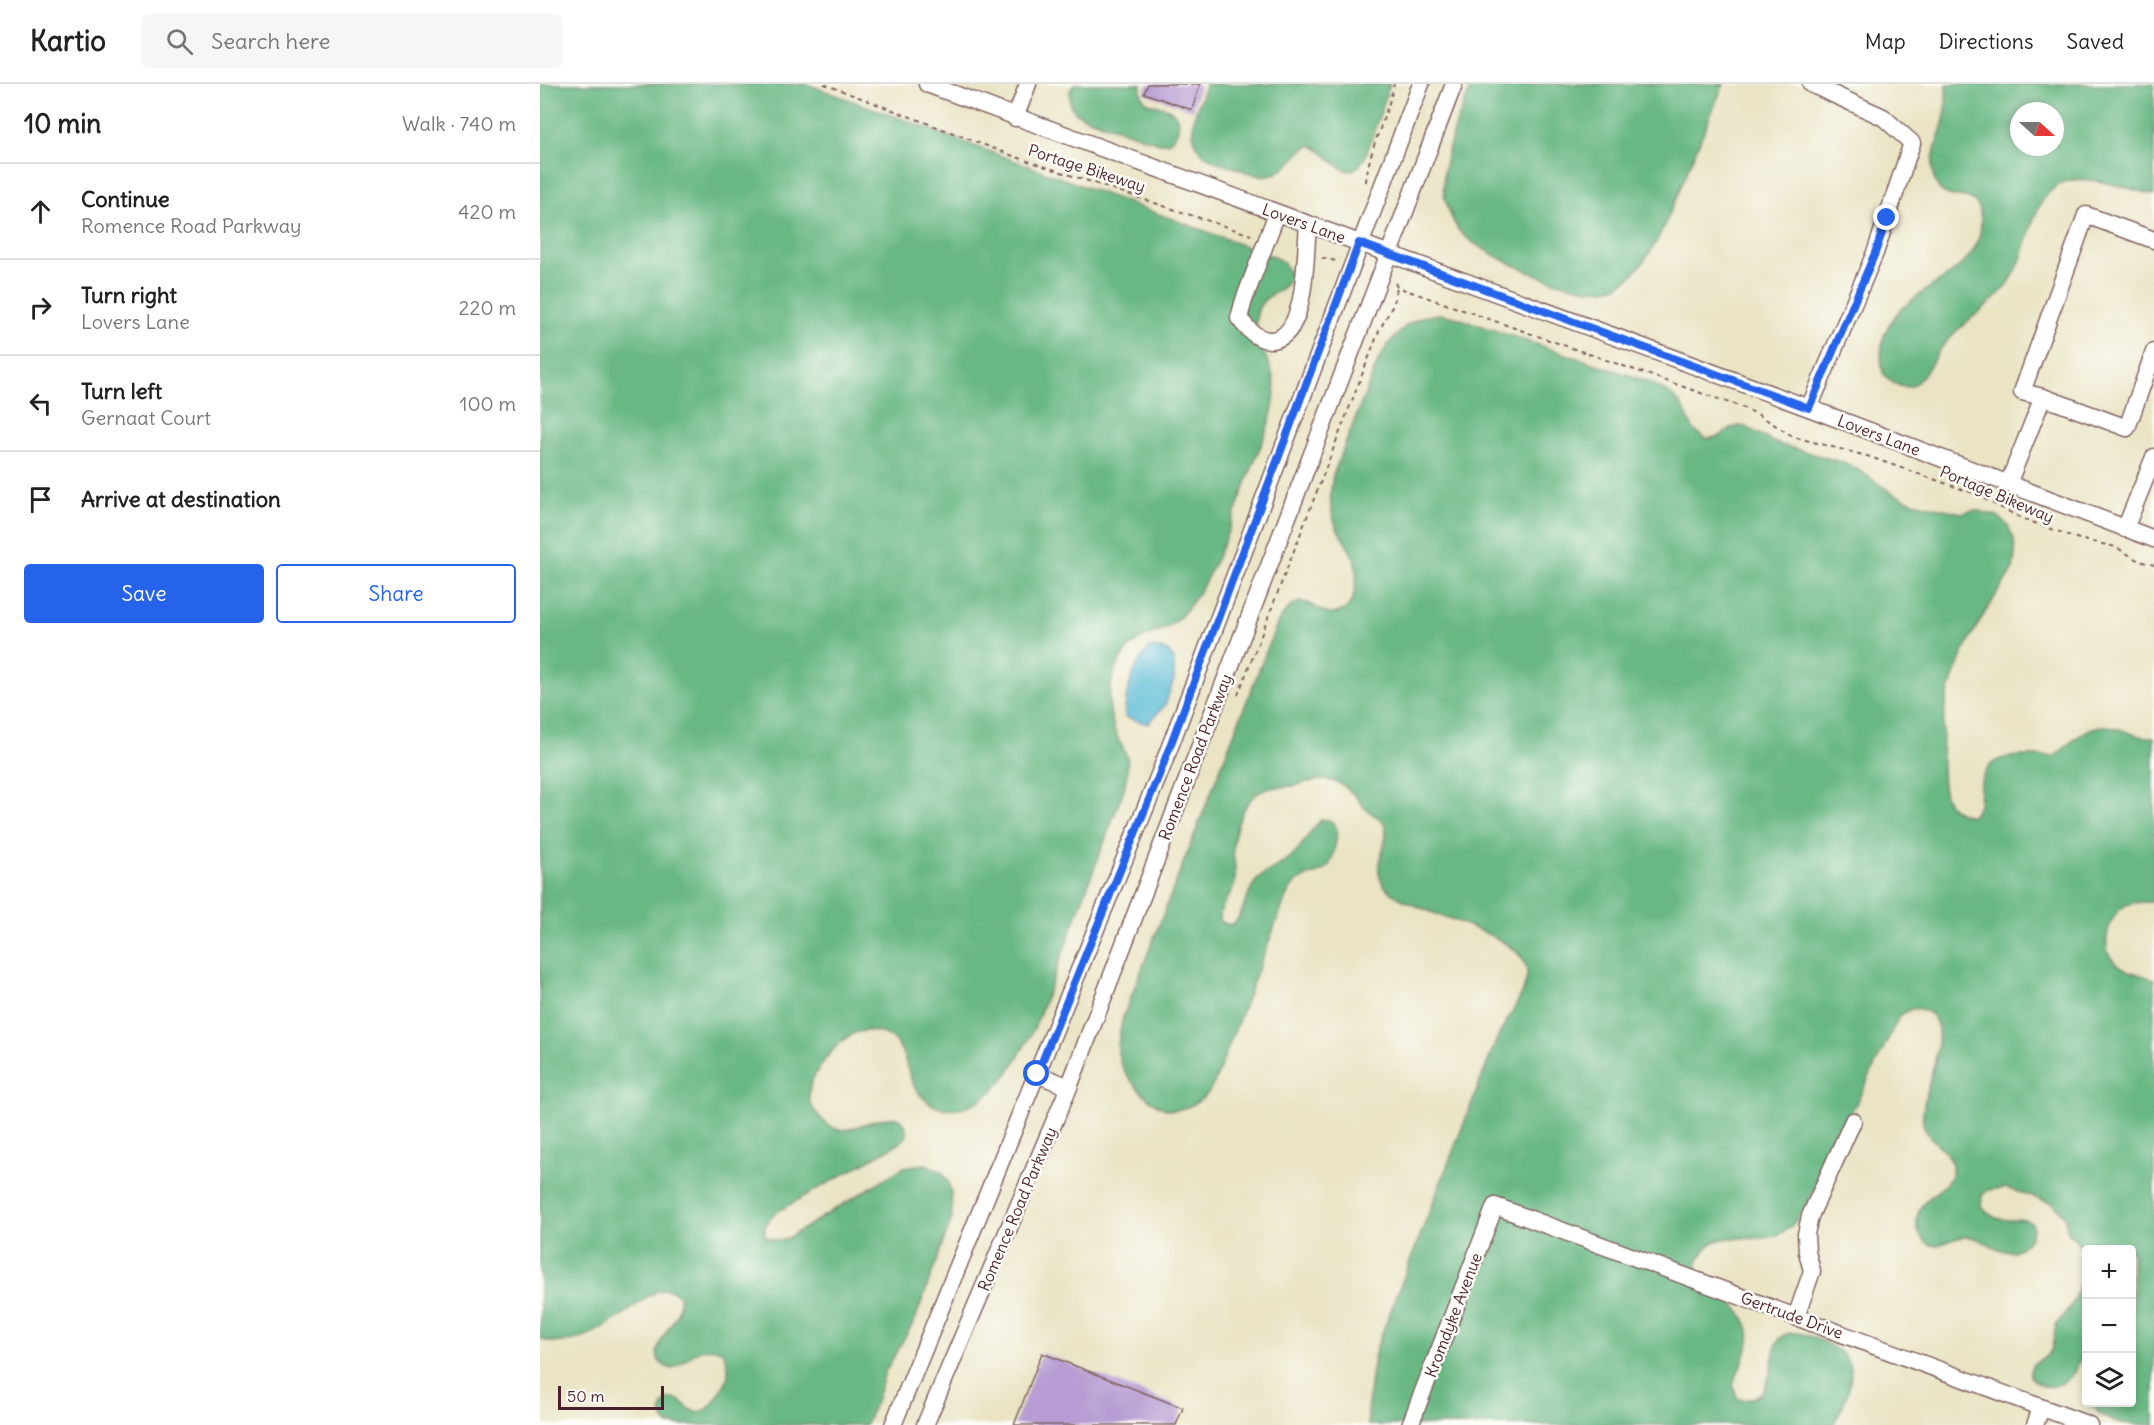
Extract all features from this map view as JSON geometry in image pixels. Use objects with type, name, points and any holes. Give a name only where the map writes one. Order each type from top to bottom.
[{"type":"street","name":"Lovers Lane","points":[[927,84],[1809,408],[2154,539]]},
{"type":"street","points":[[1015,118],[1028,84]]},
{"type":"street","name":"Romence Road Parkway","points":[[893,1425],[1161,770],[1420,84]]},
{"type":"street","name":"Romence Road Parkway","points":[[925,1425],[1069,1087],[1454,84]]},
{"type":"street","points":[[1809,408],[1875,253],[1912,143],[1883,117],[1811,84]]},
{"type":"street","points":[[1277,213],[1239,318],[1247,329],[1265,340],[1280,339],[1292,328],[1301,304],[1308,224]]},
{"type":"street","points":[[2154,240],[2086,215],[2022,392],[2127,428],[2154,352]]},
{"type":"street","points":[[2008,484],[2043,398]]},
{"type":"street","points":[[2126,529],[2154,457]]},
{"type":"street","points":[[1037,1074],[1069,1087]]},
{"type":"street","points":[[1796,1317],[1812,1271],[1807,1252],[1806,1234],[1810,1216],[1853,1121]]},
{"type":"street","name":"Gertrude Drive","points":[[1495,1206],[2089,1425]]},
{"type":"street","name":"Kromdyke Avenue","points":[[1410,1425],[1495,1206]]},
{"type":"street","points":[[2035,1425],[2041,1408]]},
{"type":"path","name":"Portage Bikeway","points":[[824,84],[1016,157],[1267,241]]},
{"type":"path","points":[[1365,188],[1370,157],[1390,103],[1394,84]]},
{"type":"path","points":[[1305,253],[1341,262]]},
{"type":"path","name":"Portage Bikeway","points":[[1395,282],[1397,287],[1727,402],[1759,415],[1794,437],[1867,456],[1972,493],[2021,518],[2079,539],[2116,547],[2139,561],[2154,565]]},
{"type":"green space","points":[[540,84],[807,84],[1272,256],[1283,262],[1291,276],[1284,286],[1261,304],[1258,310],[1257,331],[1274,379],[1274,400],[1266,433],[1221,550],[1199,592],[1186,611],[1169,626],[1131,646],[1123,655],[1115,672],[1110,691],[1110,713],[1127,758],[1124,789],[1036,1024],[1013,1066],[1003,1080],[979,1101],[965,1107],[949,1109],[935,1106],[914,1087],[902,1051],[897,1044],[881,1033],[864,1031],[844,1039],[827,1057],[812,1081],[809,1092],[810,1103],[816,1113],[830,1126],[843,1130],[851,1129],[891,1117],[899,1119],[905,1125],[907,1136],[900,1143],[778,1211],[766,1224],[765,1236],[776,1240],[788,1238],[904,1167],[926,1164],[942,1172],[951,1192],[952,1218],[915,1320],[885,1372],[876,1402],[865,1425],[669,1425],[661,1412],[668,1399],[678,1400],[696,1412],[705,1411],[721,1391],[728,1372],[723,1352],[714,1349],[701,1350],[672,1369],[658,1359],[657,1352],[663,1336],[679,1307],[679,1296],[673,1291],[662,1290],[653,1293],[599,1330],[576,1340],[552,1342],[540,1339]]},
{"type":"green space","points":[[1074,84],[1141,84],[1141,93],[1146,102],[1164,107],[1175,114],[1179,124],[1176,134],[1167,143],[1159,143],[1086,118],[1076,113],[1070,105],[1070,91]]},
{"type":"green space","points":[[1206,84],[1390,84],[1366,155],[1359,166],[1353,170],[1339,167],[1311,145],[1281,170],[1271,175],[1261,175],[1205,156],[1196,145],[1193,137],[1194,119]]},
{"type":"green space","points":[[1472,84],[1724,84],[1661,233],[1633,274],[1621,284],[1606,289],[1563,284],[1539,276],[1475,244],[1457,228],[1446,202],[1443,189],[1444,174],[1450,143]]},
{"type":"green space","points":[[1946,84],[2154,84],[2154,195],[2109,183],[2084,180],[2064,182],[2052,189],[2037,211],[2019,264],[2006,286],[1953,334],[1916,383],[1911,386],[1899,386],[1883,373],[1882,346],[1888,326],[1917,296],[1953,272],[1968,258],[1978,241],[1980,230],[1980,212],[1975,202],[1966,197],[1946,194],[1937,186],[1934,178],[1933,163],[1946,104]]},
{"type":"green space","points":[[1440,314],[1455,317],[1649,382],[1675,398],[1683,408],[1693,429],[1707,439],[1720,436],[1731,428],[1746,427],[1775,443],[1841,462],[1857,469],[1892,493],[1912,502],[1962,513],[1974,510],[1998,516],[2008,526],[2014,540],[2013,569],[1963,653],[1949,689],[1945,708],[1942,781],[1949,804],[1955,810],[1972,816],[1979,804],[1980,786],[1984,773],[1999,759],[2021,756],[2055,756],[2081,734],[2095,727],[2112,727],[2154,737],[2154,902],[2133,903],[2120,909],[2108,929],[2107,945],[2108,953],[2116,963],[2132,972],[2154,979],[2154,1425],[2128,1424],[2110,1420],[2095,1407],[2136,1407],[2136,1245],[2082,1245],[2082,1248],[2068,1232],[2064,1215],[2052,1203],[2006,1188],[1988,1190],[1982,1195],[1981,1206],[1996,1218],[2021,1219],[2032,1223],[2032,1234],[2020,1248],[2004,1251],[1972,1237],[1932,1245],[1920,1235],[1917,1219],[1919,1210],[1949,1179],[1952,1163],[1930,1136],[1923,1123],[1923,1110],[1938,1044],[1938,1029],[1933,1017],[1923,1010],[1912,1009],[1899,1017],[1797,1219],[1778,1235],[1764,1238],[1722,1239],[1711,1244],[1702,1255],[1695,1274],[1739,1311],[1749,1330],[1748,1347],[1733,1386],[1738,1399],[1754,1398],[1764,1389],[1775,1348],[1781,1338],[1791,1333],[1818,1339],[1844,1356],[1850,1366],[1850,1382],[1846,1399],[1834,1425],[1368,1425],[1370,1385],[1377,1346],[1496,1041],[1518,1001],[1527,976],[1524,961],[1511,948],[1492,936],[1421,908],[1401,899],[1387,889],[1381,880],[1379,871],[1379,862],[1386,837],[1386,829],[1382,821],[1365,808],[1346,787],[1333,781],[1320,780],[1263,790],[1250,800],[1241,815],[1233,849],[1235,880],[1220,916],[1221,922],[1228,924],[1237,920],[1256,881],[1289,859],[1321,820],[1333,823],[1337,829],[1337,837],[1333,857],[1326,869],[1297,882],[1286,897],[1210,1090],[1200,1101],[1189,1107],[1177,1110],[1164,1108],[1138,1089],[1125,1071],[1118,1053],[1123,1017],[1277,624],[1287,610],[1296,603],[1304,602],[1333,614],[1345,609],[1353,598],[1357,575],[1356,565],[1335,523],[1330,498],[1333,475],[1378,361],[1389,343],[1407,325],[1422,317]]},
{"type":"green space","points":[[2082,1276],[2082,1352],[2076,1368],[2067,1380],[2054,1386],[2040,1385],[2030,1376],[2030,1371],[2033,1364],[2048,1355],[2052,1348],[2056,1325],[2074,1301]]},
{"type":"water","points":[[1150,647],[1168,651],[1174,659],[1174,679],[1165,705],[1148,724],[1125,717],[1125,708],[1128,689],[1135,670]]},
{"type":"building","points":[[1148,84],[1200,84],[1192,110],[1144,93]]},
{"type":"building","points":[[1042,1353],[1183,1408],[1176,1425],[1014,1425]]},
{"type":"route","points":[[1037,1074],[1161,770],[1359,243],[1809,408],[1875,253],[1887,218]]}]
